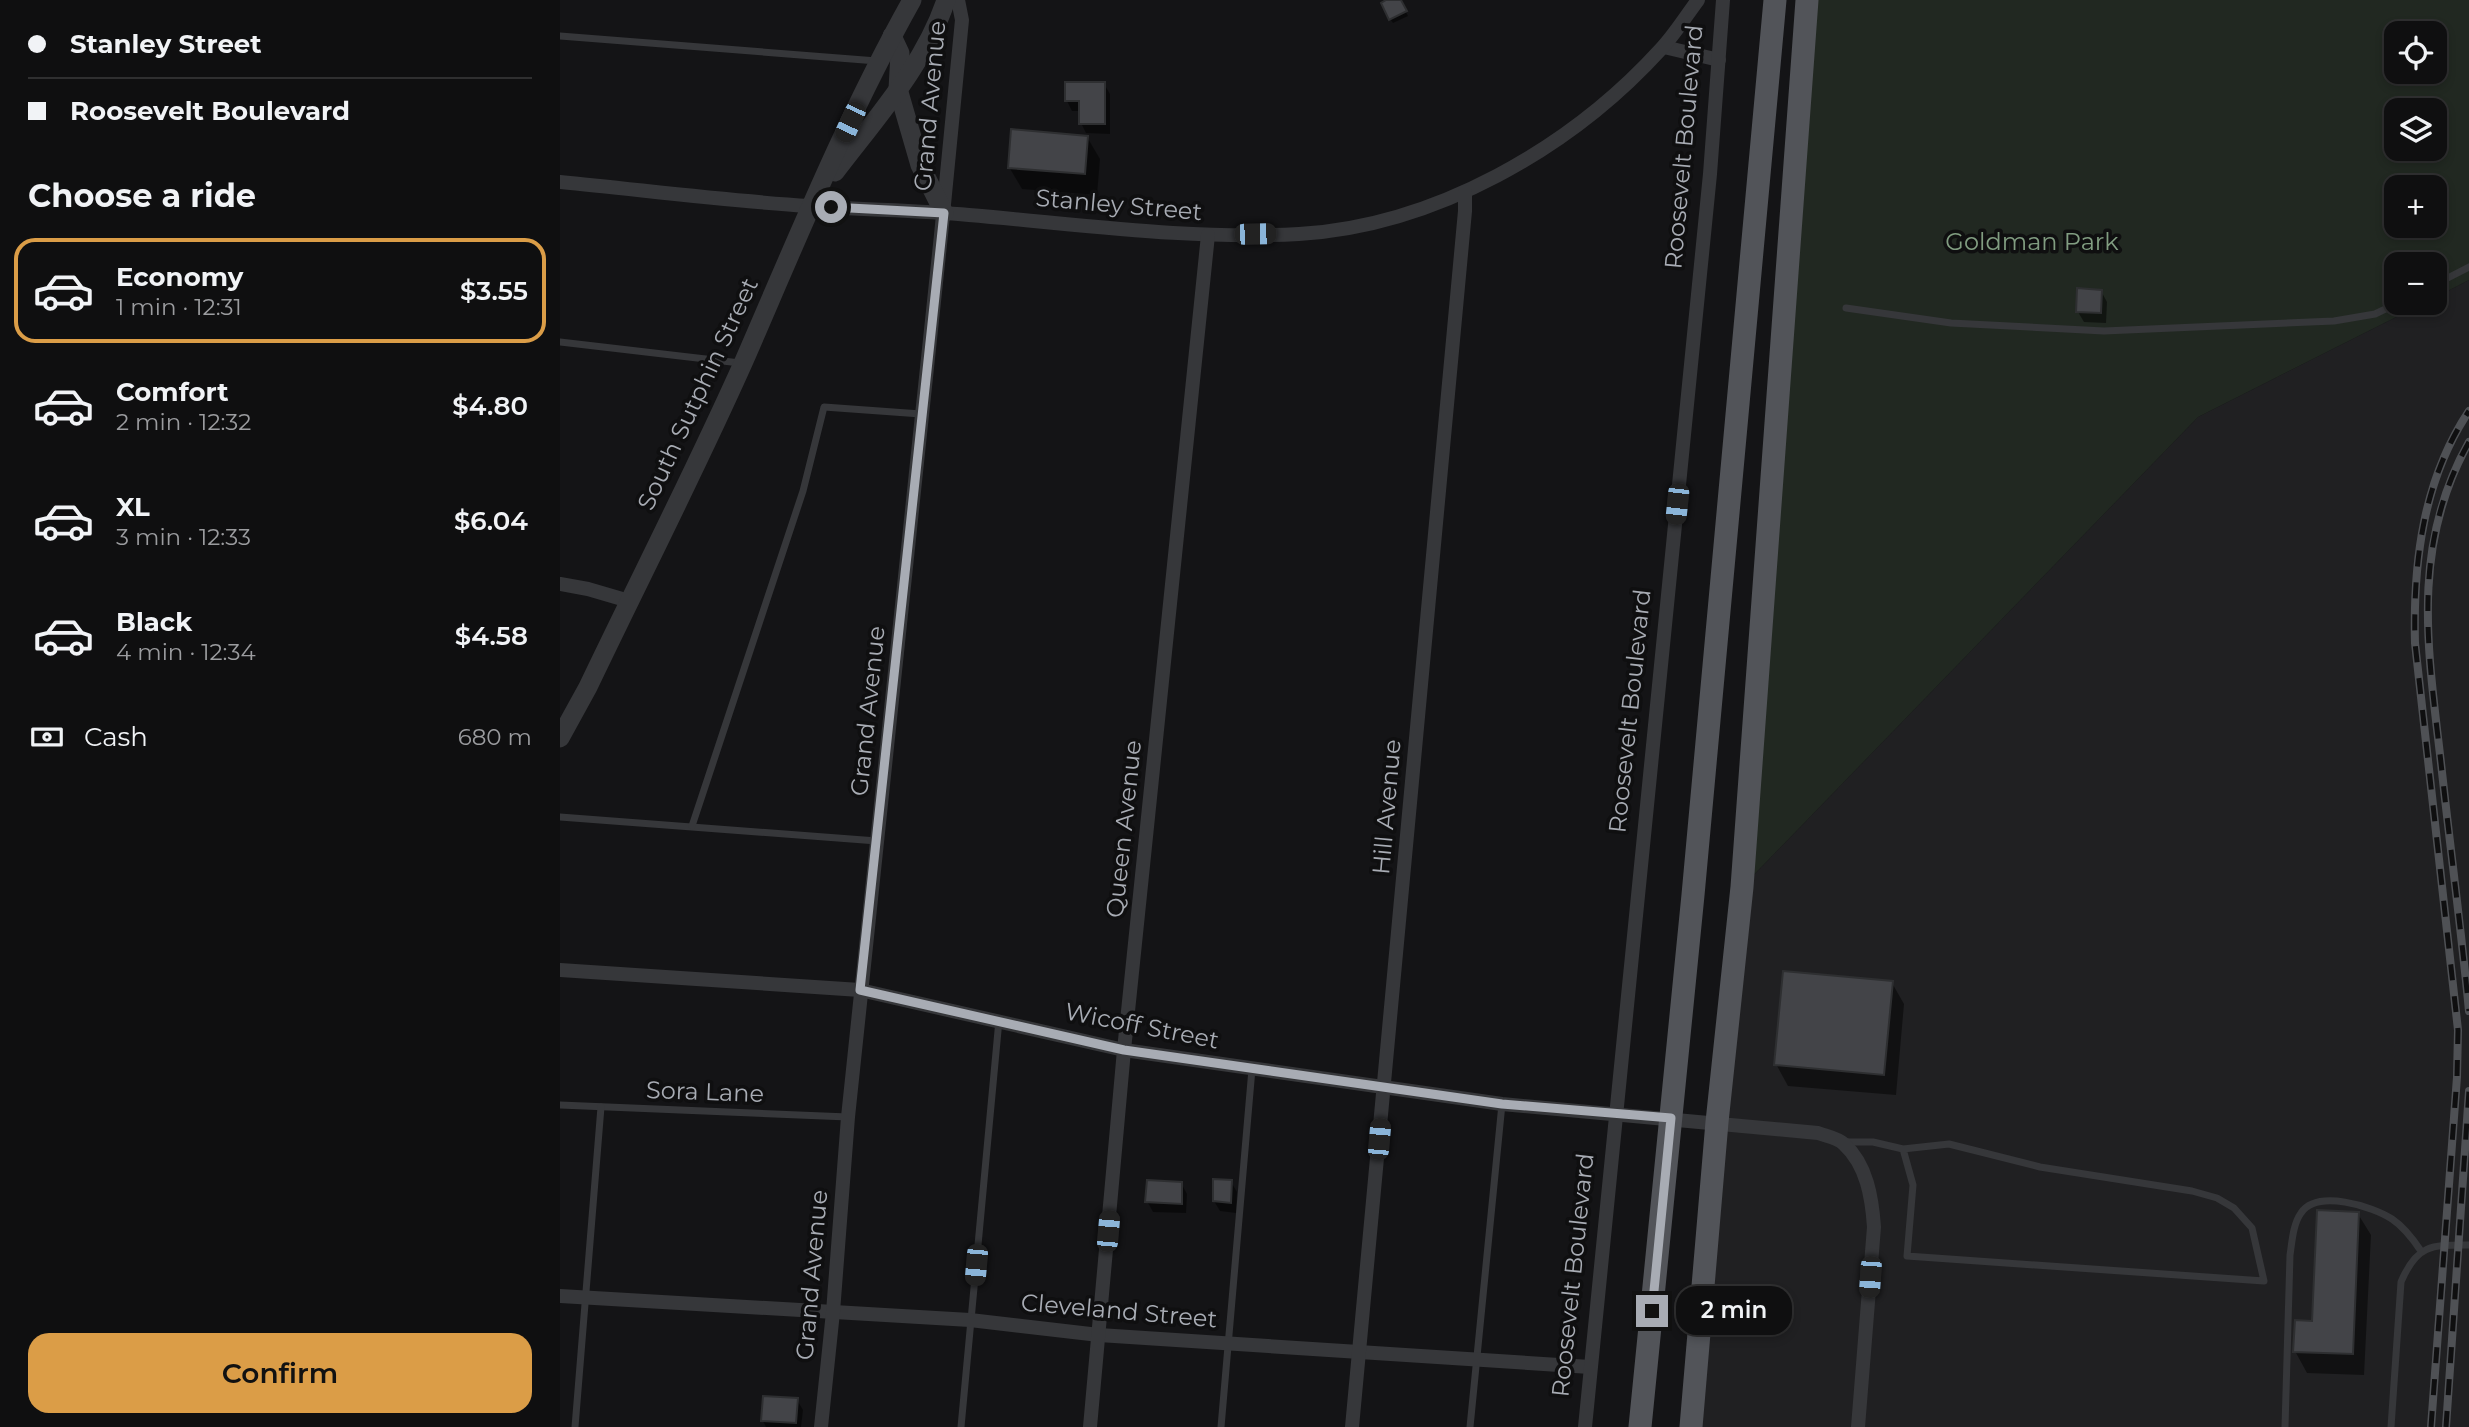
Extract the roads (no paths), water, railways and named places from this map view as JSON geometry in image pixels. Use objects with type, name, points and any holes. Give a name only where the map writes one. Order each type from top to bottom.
[{"type":"main road","points":[[1640,1427],[1775,0]]},
{"type":"main road","points":[[1691,1427],[1717,1122],[1742,887],[1807,0]]},
{"type":"street","name":"South Sutphin Street","points":[[560,738],[588,687],[743,363],[809,206],[912,0]]},
{"type":"street","name":"South Sutphin Street","points":[[809,206],[898,89],[937,26],[946,0]]},
{"type":"street","name":"Grand Avenue","points":[[821,1427],[860,990],[944,213],[962,20],[958,0]]},
{"type":"street","name":"Stanley Street","points":[[560,182],[809,206],[944,213],[1209,235],[1301,234],[1378,222],[1465,192],[1525,160],[1566,134],[1664,47],[1698,0]]},
{"type":"street","name":"Roosevelt Boulevard","points":[[1585,1427],[1708,193],[1723,0]]},
{"type":"street","points":[[892,36],[900,53],[898,89],[920,165],[944,213]]},
{"type":"street","points":[[1664,47],[1719,60]]},
{"type":"street","name":"Hill Avenue","points":[[1352,1427],[1465,192]]},
{"type":"street","name":"Queen Avenue","points":[[1090,1427],[1124,1050],[1209,235]]},
{"type":"street","points":[[560,584],[629,601]]},
{"type":"street","name":"Wicoff Street","points":[[560,970],[860,990],[1124,1050],[1384,1085],[1502,1104],[1818,1133],[1843,1142]]},
{"type":"street","points":[[1843,1142],[1862,1168],[1872,1197],[1874,1227],[1858,1427]]},
{"type":"street","name":"Cleveland Street","points":[[560,1297],[970,1320],[1099,1335],[1590,1367]]},
{"type":"lane","points":[[560,36],[880,61]]},
{"type":"lane","points":[[2447,278],[2469,267]]},
{"type":"lane","points":[[1846,308],[1951,323],[2104,331],[2334,321],[2375,314],[2384,310]]},
{"type":"lane","points":[[560,342],[743,363]]},
{"type":"lane","points":[[692,826],[803,491],[824,407],[922,414]]},
{"type":"lane","points":[[560,817],[877,841]]},
{"type":"lane","points":[[961,1427],[999,1020]]},
{"type":"lane","points":[[1221,1427],[1252,1069]]},
{"type":"lane","points":[[1470,1427],[1502,1104]]},
{"type":"lane","name":"Sora Lane","points":[[560,1105],[848,1117]]},
{"type":"lane","points":[[575,1427],[601,1107]]},
{"type":"lane","points":[[1843,1142],[1873,1142],[1903,1149],[1949,1144],[2040,1167],[2192,1191],[2217,1198],[2234,1208],[2252,1228],[2264,1281],[1907,1256],[1913,1185],[1903,1149]]},
{"type":"lane","points":[[2285,1427],[2290,1255],[2301,1212],[2313,1203],[2330,1200],[2368,1208],[2394,1220],[2409,1234],[2421,1251]]},
{"type":"lane","points":[[2391,1427],[2401,1282],[2409,1264],[2421,1251],[2436,1245],[2469,1245]]},
{"type":"railway","points":[[2431,1427],[2457,1077],[2458,1030],[2415,643],[2416,582],[2431,493],[2453,437],[2469,411]]},
{"type":"railway","points":[[2469,442],[2450,481],[2438,521],[2428,600],[2432,680],[2469,1011]]},
{"type":"railway","points":[[2446,1427],[2469,1091]]},
{"type":"park label","name":"Goldman Park","points":[[2032,242]]}]
